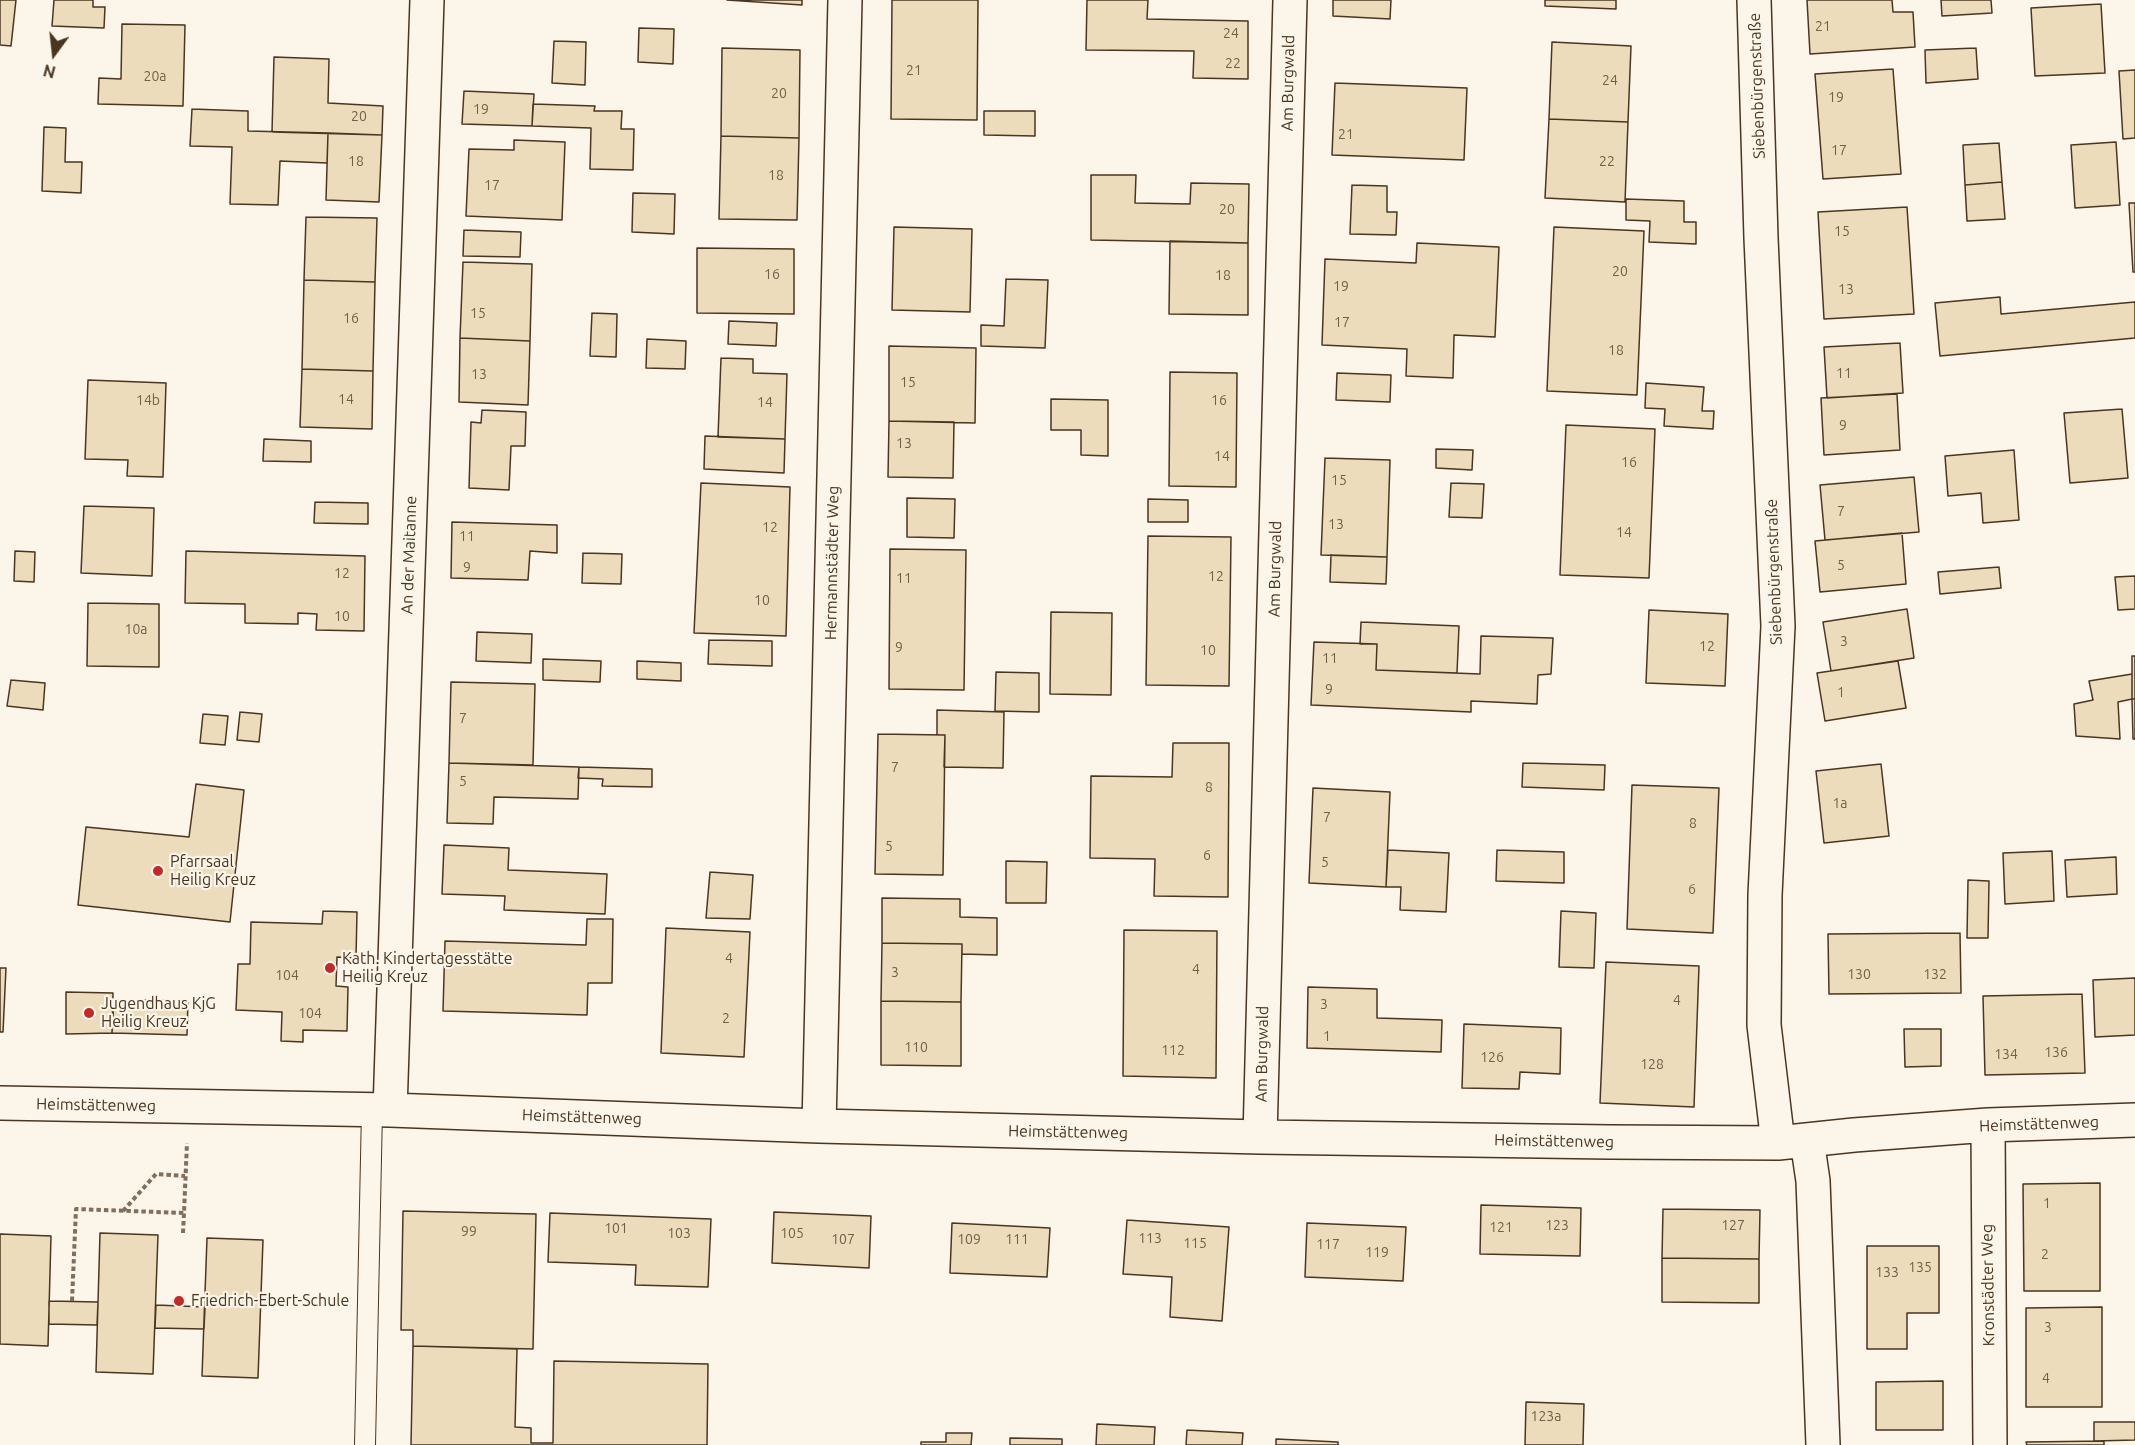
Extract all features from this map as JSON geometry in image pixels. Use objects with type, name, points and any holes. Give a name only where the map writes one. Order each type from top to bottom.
[{"type":"street","name":"An der Maitanne","points":[[381,1110],[427,0]]},
{"type":"street","name":"Hermannstädter Weg","points":[[819,1126],[845,0]]},
{"type":"street","name":"Am Burgwald","points":[[1260,1137],[1290,0]]},
{"type":"street","name":"Siebenbürgenstraße","points":[[1754,0],[1761,238],[1778,626],[1765,895],[1764,1025],[1792,1141]]},
{"type":"street","name":"Heimstättenweg","points":[[0,1103],[381,1110],[819,1126],[1260,1137],[1792,1141],[1988,1125],[2135,1120]]},
{"type":"street","name":"Kronstädter Weg","points":[[1988,1125],[1990,1445]]},
{"type":"street","points":[[1792,1141],[1813,1181],[1823,1445]]},
{"type":"lane","points":[[365,1445],[381,1110]]},
{"type":"path","points":[[183,1233],[187,1143]]},
{"type":"path","points":[[123,1211],[156,1174],[185,1176]]},
{"type":"path","points":[[72,1301],[76,1209],[184,1213]]},
{"type":"building","points":[[0,0],[16,0],[11,46],[0,45]]},
{"type":"building","points":[[54,0],[93,0],[93,7],[105,7],[104,28],[52,26]]},
{"type":"building","points":[[727,0],[802,0],[802,5]]},
{"type":"building","points":[[892,0],[978,0],[977,120],[891,119]]},
{"type":"building","points":[[1087,0],[1148,0],[1147,19],[1248,21],[1248,79],[1193,78],[1194,51],[1086,50]]},
{"type":"building","points":[[1333,0],[1391,0],[1390,19],[1333,16]]},
{"type":"building","points":[[1545,0],[1616,0],[1616,9],[1545,6]]},
{"type":"building","points":[[1807,0],[1892,0],[1893,12],[1913,12],[1915,47],[1810,54]]},
{"type":"building","points":[[1941,0],[1991,0],[1992,13],[1942,16]]},
{"type":"building","points":[[2101,4],[2105,73],[2035,76],[2031,8]]},
{"type":"building","points":[[122,24],[185,25],[183,106],[98,104],[99,78],[121,79]]},
{"type":"building","points":[[639,28],[674,29],[673,64],[638,62]]},
{"type":"building","points":[[554,41],[586,42],[585,85],[552,83]]},
{"type":"building","points":[[1552,42],[1631,46],[1628,122],[1549,119]]},
{"type":"building","points":[[722,48],[800,50],[799,138],[721,136]]},
{"type":"building","points":[[1976,48],[1978,79],[1926,83],[1925,50]]},
{"type":"building","points":[[274,57],[329,59],[328,103],[383,106],[382,135],[272,132]]},
{"type":"building","points":[[1893,69],[1901,174],[1823,179],[1815,74]]},
{"type":"building","points":[[2135,70],[2135,138],[2123,139],[2119,71]]},
{"type":"building","points":[[1335,83],[1467,88],[1464,160],[1332,155]]},
{"type":"building","points":[[464,91],[534,94],[532,126],[462,124]]},
{"type":"building","points":[[533,104],[595,106],[594,111],[622,111],[621,129],[634,129],[633,170],[590,169],[591,128],[532,126]]},
{"type":"building","points":[[192,109],[248,111],[248,131],[328,133],[327,163],[280,161],[278,205],[230,204],[232,147],[190,146]]},
{"type":"building","points":[[984,111],[1035,111],[1035,136],[984,135]]},
{"type":"building","points":[[1549,119],[1628,122],[1625,202],[1545,198]]},
{"type":"building","points":[[44,127],[66,128],[65,162],[82,162],[81,193],[42,191]]},
{"type":"building","points":[[328,133],[382,135],[379,202],[326,200]]},
{"type":"building","points":[[721,136],[799,138],[797,220],[719,219]]},
{"type":"building","points":[[514,140],[565,142],[562,220],[466,216],[469,149],[514,150]]},
{"type":"building","points":[[2116,142],[2120,205],[2075,208],[2071,145]]},
{"type":"building","points":[[1999,143],[2002,182],[1965,185],[1963,145]]},
{"type":"building","points":[[1091,175],[1136,175],[1135,203],[1190,204],[1191,183],[1249,184],[1248,243],[1091,240]]},
{"type":"building","points":[[2002,182],[2005,219],[1967,221],[1965,185]]},
{"type":"building","points":[[1352,185],[1387,186],[1387,212],[1397,212],[1396,235],[1350,234]]},
{"type":"building","points":[[633,193],[675,194],[674,234],[632,232]]},
{"type":"building","points":[[1626,199],[1684,201],[1684,222],[1696,222],[1696,244],[1649,242],[1650,221],[1626,220]]},
{"type":"building","points":[[2129,203],[2135,203],[2135,272],[2133,272]]},
{"type":"building","points":[[1907,207],[1914,314],[1824,319],[1818,212]]},
{"type":"building","points":[[306,217],[377,218],[375,282],[304,280]]},
{"type":"building","points":[[894,227],[972,229],[970,312],[892,310]]},
{"type":"building","points":[[1554,227],[1644,231],[1637,395],[1547,391]]},
{"type":"building","points":[[464,230],[521,232],[520,257],[463,256]]},
{"type":"building","points":[[1170,241],[1248,243],[1248,315],[1169,314]]},
{"type":"building","points":[[1417,243],[1499,247],[1495,337],[1454,335],[1453,378],[1406,376],[1407,349],[1322,345],[1325,259],[1416,263]]},
{"type":"building","points":[[697,248],[794,249],[794,314],[697,313]]},
{"type":"building","points":[[463,262],[532,264],[530,341],[460,338]]},
{"type":"building","points":[[1006,279],[1048,280],[1045,348],[981,346],[981,325],[1004,326]]},
{"type":"building","points":[[304,280],[375,282],[373,371],[302,369]]},
{"type":"building","points":[[2000,297],[2001,314],[2135,302],[2135,338],[1940,356],[1935,303]]},
{"type":"building","points":[[592,313],[617,314],[616,357],[590,356]]},
{"type":"building","points":[[729,321],[777,323],[776,346],[728,344]]},
{"type":"building","points":[[460,338],[530,341],[528,405],[459,402]]},
{"type":"building","points":[[647,339],[686,341],[685,369],[646,368]]},
{"type":"building","points":[[1900,343],[1903,393],[1827,398],[1824,347]]},
{"type":"building","points":[[889,346],[976,348],[975,423],[889,421]]},
{"type":"building","points":[[721,358],[753,359],[753,373],[787,374],[785,439],[718,437]]},
{"type":"building","points":[[302,369],[373,371],[372,429],[300,427]]},
{"type":"building","points":[[1170,372],[1237,373],[1236,487],[1169,486]]},
{"type":"building","points":[[1337,373],[1391,375],[1390,402],[1336,400]]},
{"type":"building","points":[[88,380],[166,383],[163,477],[127,476],[128,460],[85,459]]},
{"type":"building","points":[[1646,383],[1704,387],[1702,411],[1714,411],[1713,429],[1664,426],[1665,409],[1645,408]]},
{"type":"building","points":[[1897,394],[1900,450],[1824,455],[1821,398]]},
{"type":"building","points":[[1051,399],[1108,400],[1108,456],[1081,455],[1081,430],[1051,430]]},
{"type":"building","points":[[2122,409],[2128,478],[2070,483],[2064,413]]},
{"type":"building","points":[[482,410],[526,412],[525,446],[511,446],[509,490],[469,488],[471,422],[481,423]]},
{"type":"building","points":[[889,421],[954,422],[953,478],[888,477]]},
{"type":"building","points":[[1566,425],[1655,429],[1649,578],[1560,575]]},
{"type":"building","points":[[705,436],[785,439],[784,473],[704,469]]},
{"type":"building","points":[[264,439],[311,441],[311,462],[263,461]]},
{"type":"building","points":[[1436,449],[1473,450],[1472,470],[1436,468]]},
{"type":"building","points":[[2014,450],[2019,520],[1983,523],[1981,493],[1948,496],[1945,456]]},
{"type":"building","points":[[1325,458],[1390,460],[1387,557],[1321,555]]},
{"type":"building","points":[[1914,477],[1919,532],[1825,540],[1820,485]]},
{"type":"building","points":[[701,483],[790,487],[786,636],[694,633]]},
{"type":"building","points":[[1451,483],[1484,484],[1482,518],[1449,517]]},
{"type":"building","points":[[907,498],[955,499],[954,538],[907,537]]},
{"type":"building","points":[[1148,499],[1188,500],[1188,522],[1148,522]]},
{"type":"building","points":[[315,502],[368,503],[368,524],[314,523]]},
{"type":"building","points":[[84,506],[154,508],[152,576],[81,573]]},
{"type":"building","points":[[452,522],[557,525],[557,553],[530,551],[528,580],[451,578]]},
{"type":"building","points":[[1902,533],[1906,584],[1820,592],[1815,541]]},
{"type":"building","points":[[1148,536],[1231,537],[1229,686],[1146,685]]},
{"type":"building","points":[[890,549],[966,550],[964,690],[889,689]]},
{"type":"building","points":[[15,551],[35,552],[34,582],[14,581]]},
{"type":"building","points":[[186,551],[365,556],[364,631],[316,630],[317,614],[298,613],[298,624],[245,623],[245,604],[185,603]]},
{"type":"building","points":[[583,553],[622,554],[621,584],[582,583]]},
{"type":"building","points":[[1331,555],[1387,557],[1386,584],[1330,582]]},
{"type":"building","points":[[1999,567],[2001,588],[1940,594],[1938,572]]},
{"type":"building","points":[[2135,576],[2135,609],[2118,610],[2115,577]]},
{"type":"building","points":[[88,603],[159,604],[159,667],[87,666]]},
{"type":"building","points":[[1907,609],[1914,658],[1831,671],[1823,622]]},
{"type":"building","points":[[1649,610],[1728,614],[1725,686],[1646,683]]},
{"type":"building","points":[[1051,612],[1112,613],[1111,695],[1050,694]]},
{"type":"building","points":[[1361,622],[1459,626],[1457,673],[1376,670],[1377,644],[1360,644]]},
{"type":"building","points":[[477,632],[532,634],[531,663],[476,661]]},
{"type":"building","points":[[1481,636],[1553,638],[1551,674],[1538,675],[1537,704],[1471,701],[1471,712],[1311,705],[1314,642],[1377,644],[1376,670],[1480,674]]},
{"type":"building","points":[[709,640],[772,641],[772,666],[708,664]]},
{"type":"building","points":[[2132,656],[2135,656],[2135,699],[2132,699]]},
{"type":"building","points":[[543,659],[601,661],[600,682],[543,680]]},
{"type":"building","points":[[637,661],[681,663],[681,681],[637,679]]},
{"type":"building","points":[[1898,661],[1906,708],[1825,721],[1817,673]]},
{"type":"building","points":[[996,672],[1039,673],[1039,712],[995,711]]},
{"type":"building","points":[[2132,674],[2132,699],[2118,702],[2120,739],[2076,736],[2074,704],[2093,700],[2089,681]]},
{"type":"building","points":[[11,680],[45,683],[43,710],[7,706]]},
{"type":"building","points":[[451,682],[535,684],[533,765],[449,763]]},
{"type":"building","points":[[2132,699],[2135,699],[2135,739],[2133,739]]},
{"type":"building","points":[[937,710],[1004,712],[1003,768],[944,767],[945,735],[937,735]]},
{"type":"building","points":[[240,712],[262,714],[259,742],[237,740]]},
{"type":"building","points":[[203,714],[228,716],[225,745],[200,743]]},
{"type":"building","points":[[878,734],[945,735],[943,875],[875,874]]},
{"type":"building","points":[[1173,743],[1229,743],[1228,897],[1154,896],[1155,859],[1090,858],[1091,776],[1172,777]]},
{"type":"building","points":[[449,763],[579,767],[578,799],[494,797],[493,824],[447,823]]},
{"type":"building","points":[[1523,763],[1605,765],[1604,790],[1522,787]]},
{"type":"building","points":[[1881,764],[1889,836],[1824,843],[1816,771]]},
{"type":"building","points":[[579,767],[652,769],[652,787],[602,786],[603,779],[578,778]]},
{"type":"building","name":"Pfarrsaal Heilig Kreuz","points":[[196,784],[244,790],[230,922],[78,905],[86,827],[189,837]]},
{"type":"building","points":[[1632,785],[1719,788],[1713,933],[1627,929]]},
{"type":"building","points":[[1313,788],[1390,792],[1386,887],[1309,883]]},
{"type":"building","points":[[444,845],[509,848],[508,870],[607,874],[605,914],[504,910],[505,896],[442,894]]},
{"type":"building","points":[[1388,850],[1449,853],[1446,912],[1400,910],[1401,887],[1386,887]]},
{"type":"building","points":[[1497,850],[1564,852],[1564,883],[1496,881]]},
{"type":"building","points":[[2052,851],[2054,901],[2005,904],[2003,853]]},
{"type":"building","points":[[2116,857],[2117,894],[2067,897],[2065,860]]},
{"type":"building","points":[[1006,861],[1047,862],[1046,903],[1006,903]]},
{"type":"building","points":[[710,872],[753,875],[750,919],[706,918]]},
{"type":"building","points":[[1968,880],[1989,881],[1988,938],[1967,938]]},
{"type":"building","points":[[882,898],[960,899],[960,917],[997,918],[997,955],[962,954],[962,944],[882,943]]},
{"type":"building","name":"Kath. Kindertagesstätte Heilig Kreuz","points":[[323,911],[357,912],[356,958],[337,957],[336,986],[348,987],[347,1031],[303,1030],[303,1042],[281,1041],[282,1012],[236,1010],[238,964],[250,964],[251,922],[322,924]]},
{"type":"building","points":[[1561,911],[1596,913],[1594,968],[1559,967]]},
{"type":"building","points":[[587,919],[613,919],[612,983],[588,983],[587,1015],[443,1011],[445,941],[586,945]]},
{"type":"building","points":[[666,928],[750,932],[744,1057],[661,1053]]},
{"type":"building","points":[[1124,930],[1217,931],[1216,1078],[1123,1076]]},
{"type":"building","points":[[1960,933],[1961,993],[1829,994],[1828,934]]},
{"type":"building","points":[[882,943],[962,944],[961,1002],[881,1001]]},
{"type":"building","points":[[1606,962],[1699,966],[1694,1107],[1600,1103]]},
{"type":"building","points":[[0,968],[6,968],[3,1032],[0,1032]]},
{"type":"building","points":[[2135,978],[2135,1035],[2095,1037],[2093,980]]},
{"type":"building","points":[[1308,987],[1377,989],[1377,1018],[1442,1020],[1441,1052],[1307,1048]]},
{"type":"building","name":"Jugendhaus KjG Heilig Kreuz","points":[[66,992],[113,993],[112,1033],[66,1034]]},
{"type":"building","points":[[2082,994],[2085,1073],[1985,1075],[1983,996]]},
{"type":"building","points":[[114,1000],[188,1000],[187,1035],[112,1033]]},
{"type":"building","points":[[881,1001],[961,1002],[961,1066],[881,1065]]},
{"type":"building","points":[[1464,1024],[1561,1028],[1560,1074],[1520,1072],[1519,1089],[1462,1088]]},
{"type":"building","points":[[1904,1029],[1941,1029],[1941,1066],[1905,1067]]},
{"type":"building","points":[[2100,1183],[2100,1291],[2024,1291],[2023,1184]]},
{"type":"building","points":[[1481,1205],[1581,1208],[1580,1256],[1480,1254]]},
{"type":"building","points":[[1663,1209],[1760,1210],[1759,1259],[1662,1258]]},
{"type":"building","points":[[403,1211],[536,1214],[533,1349],[413,1346],[413,1330],[401,1330]]},
{"type":"building","points":[[774,1212],[871,1216],[869,1268],[772,1263]]},
{"type":"building","points":[[550,1213],[711,1219],[708,1287],[635,1285],[636,1265],[548,1262]]},
{"type":"building","points":[[1127,1220],[1229,1227],[1222,1321],[1170,1317],[1172,1277],[1123,1274]]},
{"type":"building","points":[[952,1223],[1050,1228],[1047,1277],[950,1273]]},
{"type":"building","points":[[1307,1223],[1406,1227],[1403,1281],[1305,1277]]},
{"type":"building","points":[[100,1233],[158,1235],[153,1374],[96,1372]]},
{"type":"building","points":[[0,1234],[51,1236],[48,1346],[0,1344]]},
{"type":"building","points":[[207,1238],[263,1240],[258,1378],[202,1376]]},
{"type":"building","points":[[1867,1246],[1939,1246],[1939,1313],[1907,1313],[1907,1349],[1867,1349]]},
{"type":"building","points":[[1662,1258],[1759,1259],[1759,1303],[1662,1302]]},
{"type":"building","points":[[49,1301],[98,1302],[97,1325],[49,1324]]},
{"type":"building","points":[[156,1305],[205,1307],[204,1329],[155,1328]]},
{"type":"building","points":[[2102,1307],[2102,1407],[2026,1407],[2026,1308]]},
{"type":"building","points":[[413,1346],[517,1349],[515,1427],[531,1428],[531,1443],[553,1443],[554,1361],[708,1364],[707,1445],[411,1445]]},
{"type":"building","points":[[1943,1381],[1943,1430],[1876,1430],[1876,1382]]},
{"type":"building","points":[[1526,1402],[1584,1404],[1583,1445],[1525,1445]]},
{"type":"building","points":[[2094,1422],[2135,1422],[2135,1440],[2094,1441]]},
{"type":"building","points":[[1097,1424],[1155,1427],[1154,1445],[1096,1445]]},
{"type":"building","points":[[1187,1430],[1243,1433],[1242,1445],[1186,1445]]},
{"type":"building","points":[[946,1433],[972,1433],[971,1445],[921,1445],[921,1442],[946,1442]]},
{"type":"building","points":[[1010,1438],[1062,1439],[1062,1445],[1010,1445]]},
{"type":"building","points":[[1276,1439],[1338,1442],[1338,1445],[1276,1445]]},
{"type":"building","points":[[2104,1441],[2104,1445],[2027,1445],[2026,1442]]},
{"type":"place","name":"Pfarrsaal Heilig Kreuz","points":[[158,871]]},
{"type":"place","name":"Kath. Kindertagesstätte Heilig Kreuz","points":[[330,968]]},
{"type":"place","name":"Jugendhaus KjG Heilig Kreuz","points":[[89,1013]]},
{"type":"place","name":"Friedrich-Ebert-Schule","points":[[179,1301]]}]
